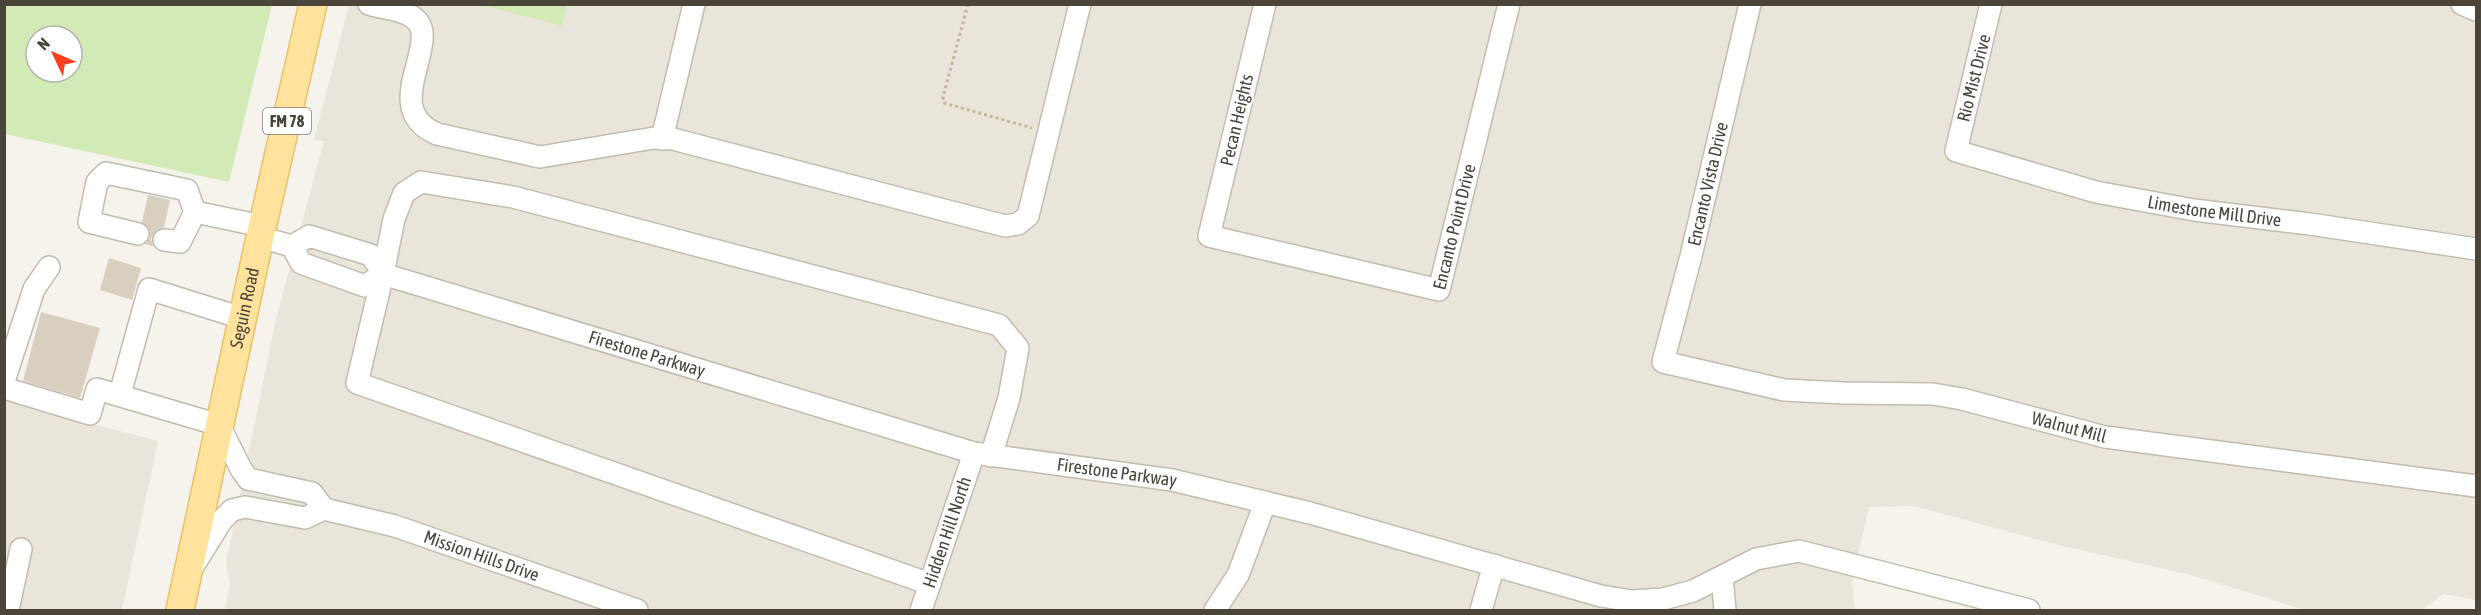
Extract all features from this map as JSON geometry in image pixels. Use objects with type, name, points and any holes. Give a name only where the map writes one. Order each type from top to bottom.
[{"type":"main road","name":"Seguin Road","points":[[180,610],[261,231],[313,4]]},
{"type":"street","points":[[369,4],[410,15],[418,22],[423,38],[410,102],[414,116],[425,129],[437,134],[540,157],[662,139],[674,140],[1005,226],[1018,225],[1028,216],[1080,4]]},
{"type":"street","points":[[662,139],[694,4]]},
{"type":"street","name":"Pecan Heights","points":[[1209,236],[1265,4]]},
{"type":"street","name":"Encanto Point Drive","points":[[1209,236],[1439,290],[1509,4]]},
{"type":"street","name":"Encanto Vista Drive","points":[[1663,362],[1691,256],[1750,4]]},
{"type":"street","name":"Rio Mist Drive","points":[[1956,151],[1991,4]]},
{"type":"street","points":[[2462,4],[2476,10]]},
{"type":"street","name":"Limestone Mill Drive","points":[[1956,151],[2107,194],[2194,210],[2310,224],[2476,249]]},
{"type":"street","points":[[138,234],[89,222],[97,182],[106,173],[188,190],[195,212],[180,242],[164,240]]},
{"type":"street","name":"Hidden Hill North","points":[[383,274],[394,219],[404,193],[421,183],[513,197],[761,260],[999,325],[1018,348],[1009,398],[982,455],[921,610]]},
{"type":"street","points":[[195,212],[261,231],[292,246],[301,263],[365,286],[383,274]]},
{"type":"street","points":[[292,246],[309,236],[371,255],[383,274],[357,383],[930,584]]},
{"type":"street","points":[[4,381],[34,290],[50,267]]},
{"type":"street","name":"Firestone Parkway","points":[[383,274],[982,455],[1173,480],[1265,503],[1601,596],[1632,601],[1663,599],[1683,594],[1756,559],[1799,551],[1849,564],[1964,602],[2029,610]]},
{"type":"street","points":[[120,394],[149,289],[242,318]]},
{"type":"street","name":"Walnut Mill","points":[[1663,362],[1784,390],[1933,394],[1962,399],[2106,437],[2476,486]]},
{"type":"street","points":[[4,388],[90,414],[97,389],[219,425]]},
{"type":"street","name":"Mission Hills Drive","points":[[219,425],[248,479],[312,493],[324,509]]},
{"type":"street","points":[[1215,610],[1238,575],[1265,503]]},
{"type":"street","name":"Mission Hills Drive","points":[[187,575],[222,520],[232,510],[246,507],[305,518],[324,509],[395,526],[637,610]]},
{"type":"street","points":[[8,610],[21,549]]},
{"type":"street","points":[[1481,610],[1494,566]]},
{"type":"street","points":[[1722,577],[1725,610]]},
{"type":"path","points":[[968,4],[943,97],[944,103],[1048,132]]},
{"type":"shaded area","points":[[567,4],[2476,5],[2476,600],[2443,594],[2422,610],[2305,610],[2191,575],[2054,544],[1914,506],[1869,507],[1852,582],[1855,610],[225,610],[230,584],[226,563],[276,319],[324,141],[314,140],[349,5],[480,5],[562,26]]},
{"type":"shaded area","points":[[4,401],[158,441],[122,610],[5,610]]},
{"type":"green space","points":[[5,4],[272,5],[229,182],[5,134]]},
{"type":"green space","points":[[480,5],[567,5],[562,26]]},
{"type":"building","points":[[148,195],[170,200],[164,227],[154,233],[151,239],[153,246],[145,244],[150,238],[150,231],[142,222]]},
{"type":"building","points":[[109,258],[141,268],[132,300],[100,290]]},
{"type":"building","points":[[41,312],[100,328],[80,398],[23,381]]}]
